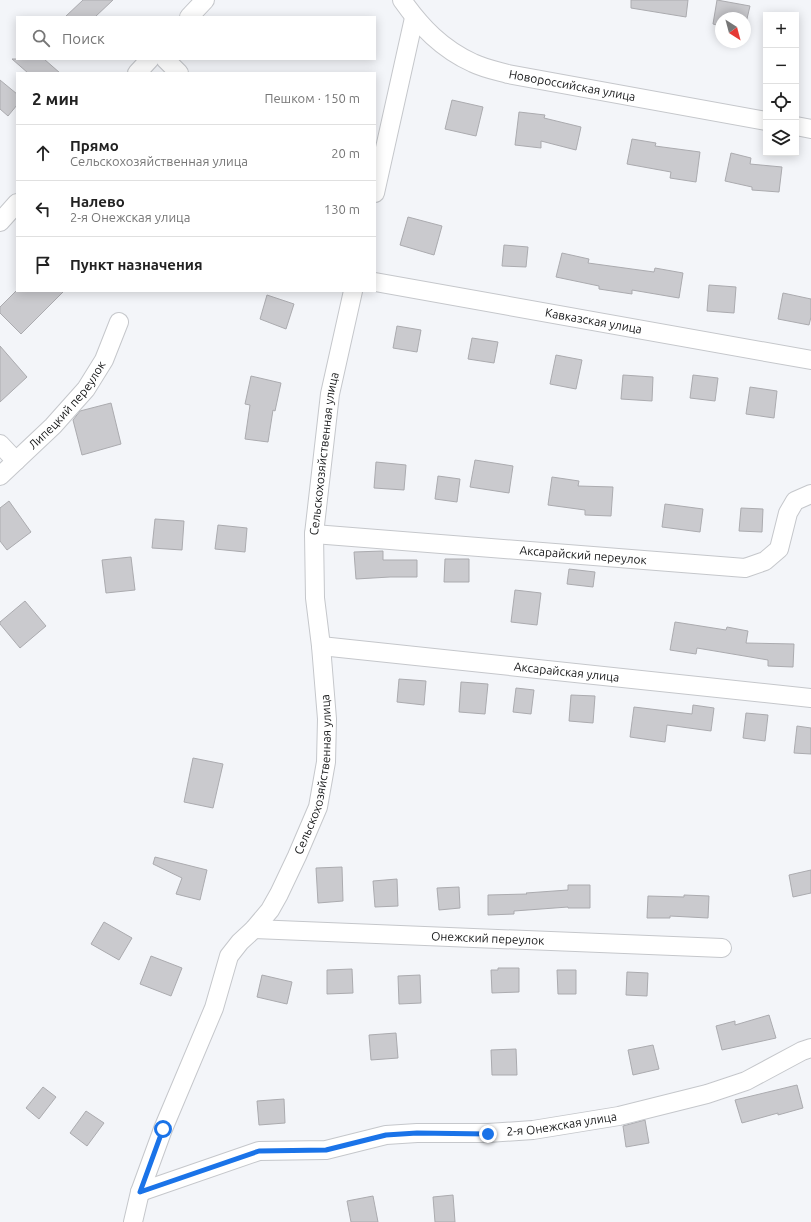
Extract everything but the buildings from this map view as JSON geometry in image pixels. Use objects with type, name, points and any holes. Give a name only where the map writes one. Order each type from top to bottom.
[{"type":"street","points":[[190,16],[204,0]]},
{"type":"street","name":"Новороссийская улица","points":[[402,0],[414,18],[447,49],[474,64],[501,72],[763,120]]},
{"type":"street","points":[[376,183],[380,144],[414,18]]},
{"type":"street","points":[[138,72],[149,60]]},
{"type":"street","points":[[166,60],[178,72]]},
{"type":"street","points":[[799,127],[811,129]]},
{"type":"street","points":[[0,222],[16,204]]},
{"type":"street","name":"Кавказская улица","points":[[376,282],[811,360]]},
{"type":"street","name":"Сельскохозяйственная улица","points":[[133,1222],[140,1192],[163,1129],[214,1008],[229,956],[270,910],[280,894],[298,856],[318,807],[326,762],[327,719],[321,646],[315,598],[314,534],[330,394],[353,292]]},
{"type":"street","name":"Липецкий переулок","points":[[0,476],[53,426],[86,389],[104,360],[119,322]]},
{"type":"street","points":[[0,444],[16,461]]},
{"type":"street","name":"Аксарайский переулок","points":[[314,534],[745,568],[765,560],[779,549],[788,513],[795,501],[811,494]]},
{"type":"street","name":"Аксарайская улица","points":[[321,646],[811,698]]},
{"type":"street","name":"Онежский переулок","points":[[254,929],[722,948]]},
{"type":"street","name":"2-я Онежская улица","points":[[140,1192],[259,1151],[326,1150],[386,1135],[417,1133],[488,1134],[533,1130],[619,1116],[707,1094],[746,1081],[779,1062],[811,1048]]},
{"type":"route","points":[[163,1129],[140,1192],[259,1151],[326,1150],[386,1135],[417,1133],[488,1134]]}]
